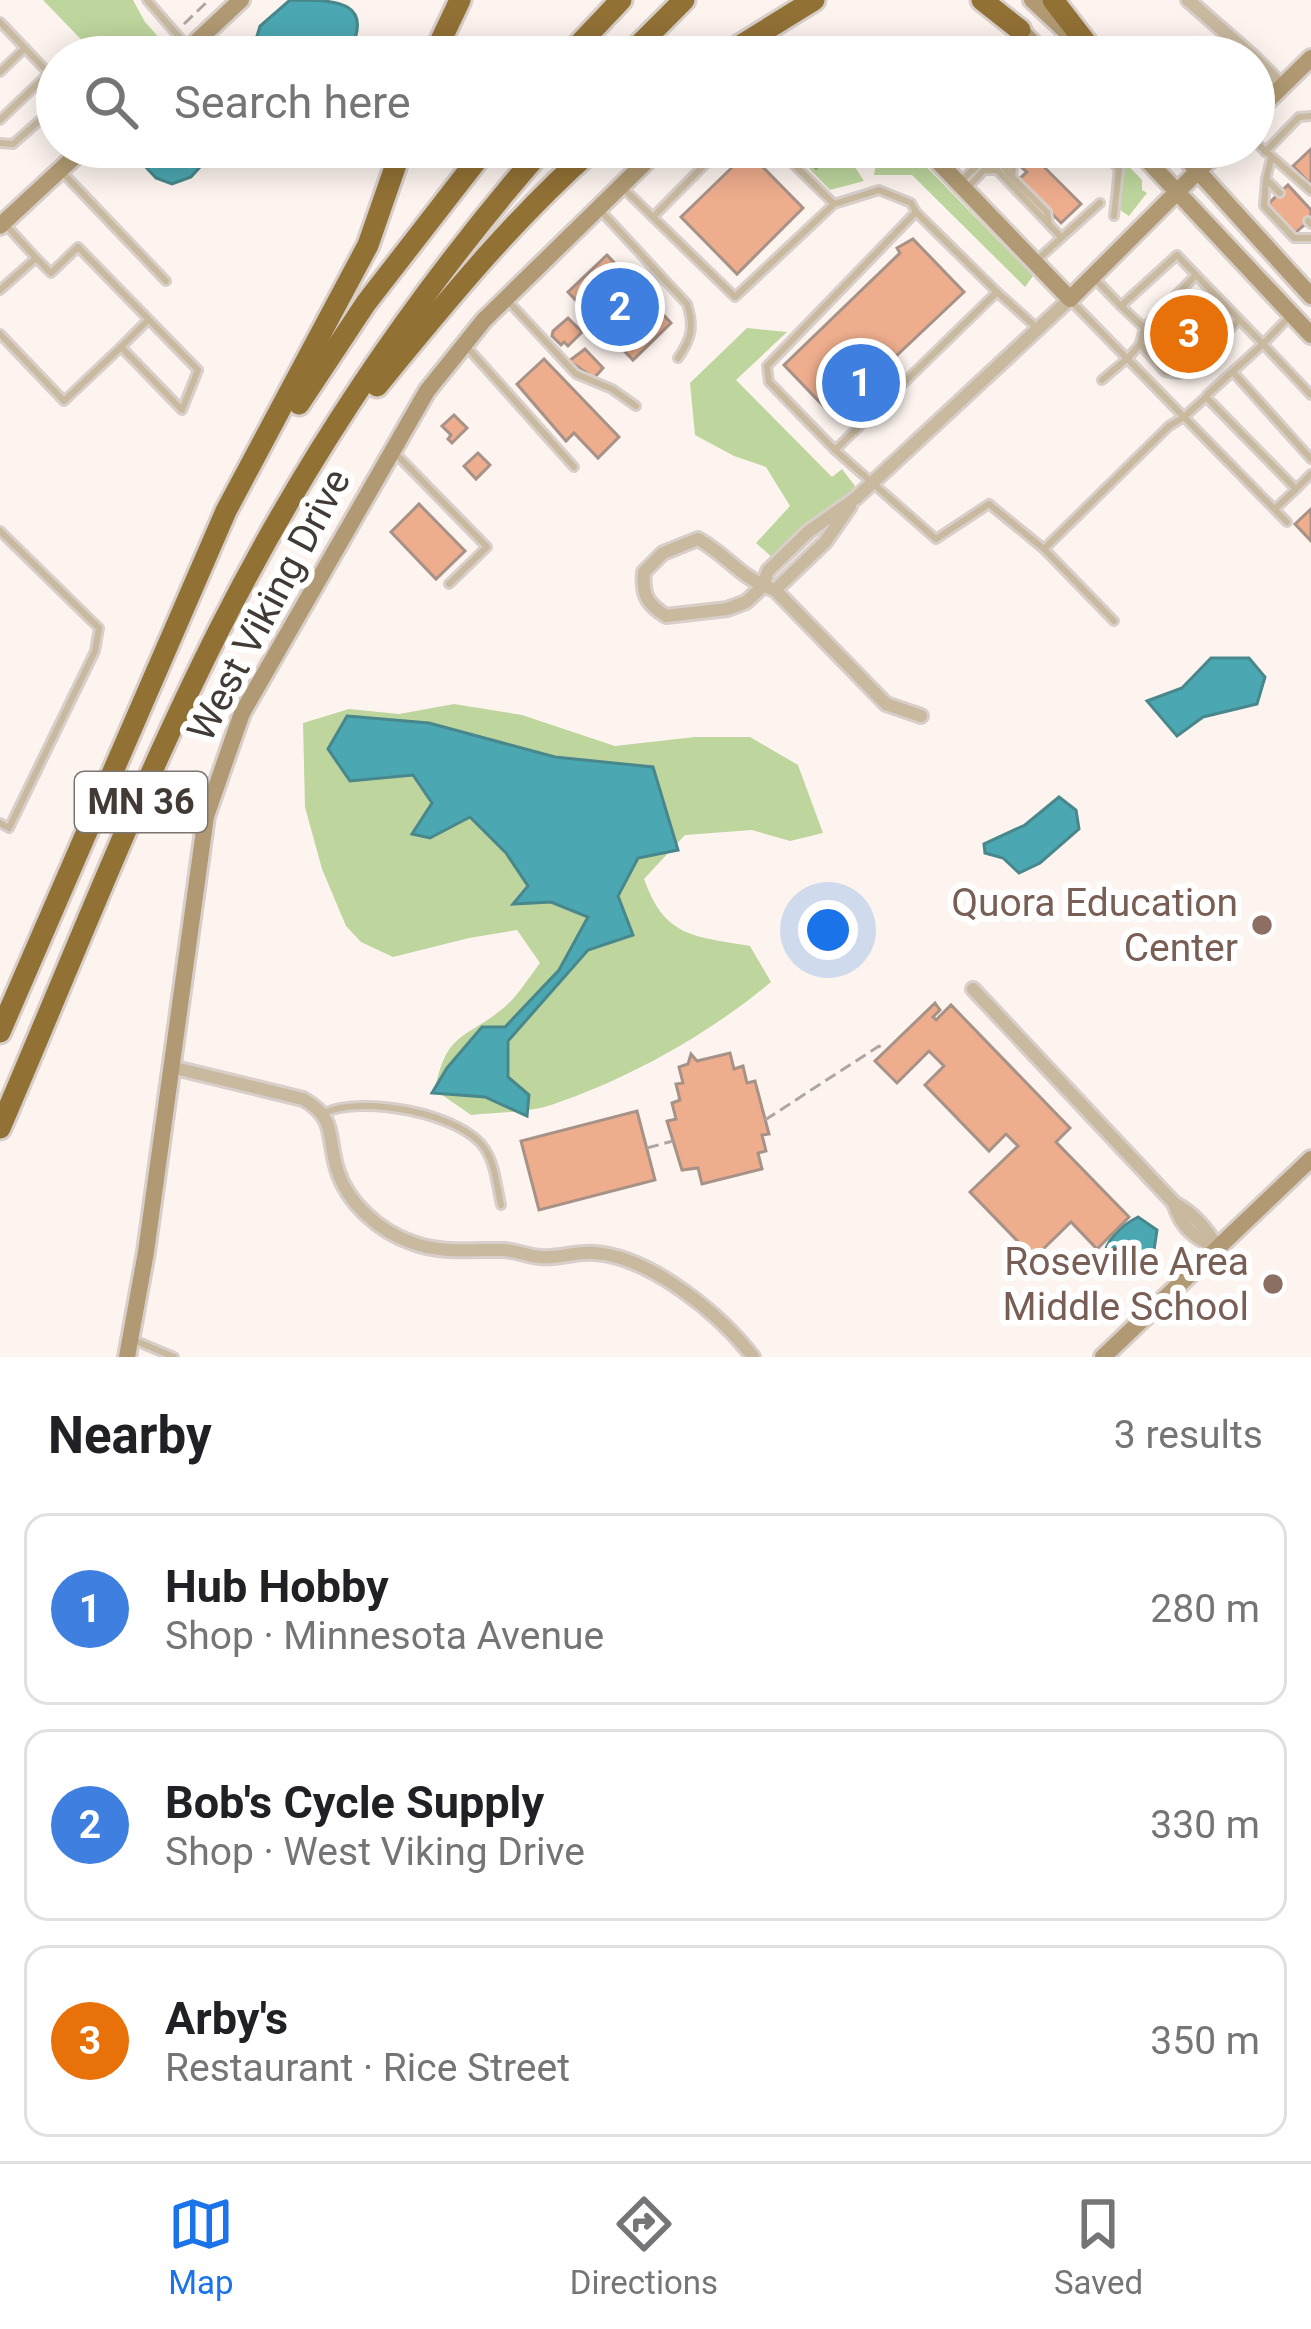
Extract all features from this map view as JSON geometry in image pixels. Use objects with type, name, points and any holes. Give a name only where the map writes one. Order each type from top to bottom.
[{"type":"highway","points":[[443,36],[460,0]]},
{"type":"highway","points":[[587,36],[621,0]]},
{"type":"highway","points":[[648,36],[684,0]]},
{"type":"highway","points":[[757,36],[814,0]]},
{"type":"highway","points":[[787,18],[824,0]]},
{"type":"highway","points":[[985,0],[1020,30]]},
{"type":"highway","points":[[1053,0],[1080,36]]},
{"type":"highway","points":[[169,649],[226,512],[368,245],[395,168]]},
{"type":"highway","name":"MN 36","points":[[0,1032],[222,540],[299,404],[390,271],[471,168]]},
{"type":"highway","name":"MN 36","points":[[0,1128],[188,693],[252,566],[412,313],[527,168]]},
{"type":"highway","points":[[299,486],[487,254],[572,168]]},
{"type":"street","points":[[202,36],[241,0]]},
{"type":"street","points":[[1032,0],[1072,36]]},
{"type":"street","points":[[1189,0],[1230,36]]},
{"type":"street","points":[[1020,30],[1026,36]]},
{"type":"street","points":[[1275,93],[1311,58]]},
{"type":"street","points":[[1275,79],[1282,86]]},
{"type":"street","name":"West Viking Drive","points":[[130,1348],[206,816],[221,764],[260,679],[427,391],[505,298],[639,168]]},
{"type":"street","points":[[944,168],[1070,299]]},
{"type":"street","points":[[1157,168],[1311,335]]},
{"type":"street","points":[[1194,168],[1311,296]]},
{"type":"street","points":[[769,588],[768,571],[808,532],[874,481],[1070,299],[1202,168]]},
{"type":"street","points":[[2,225],[60,170]]},
{"type":"street","points":[[769,588],[727,609],[666,616],[649,605],[644,572],[663,553],[698,539],[716,549],[748,581],[769,588],[886,704],[921,716]]},
{"type":"street","points":[[973,989],[1174,1203],[1208,1230],[1218,1248]]},
{"type":"street","points":[[170,1067],[303,1100],[324,1113],[336,1167],[352,1201],[412,1244],[459,1251],[511,1250],[542,1258],[596,1253],[615,1257],[697,1301],[728,1325],[753,1357]]},
{"type":"street","points":[[1103,1357],[1311,1159]]},
{"type":"lane","points":[[147,0],[177,36]]},
{"type":"lane","points":[[0,22],[36,59]]},
{"type":"lane","points":[[0,72],[25,48]]},
{"type":"lane","points":[[0,120],[36,85]]},
{"type":"lane","points":[[1275,146],[1299,117],[1311,116]]},
{"type":"lane","points":[[0,143],[14,144],[36,124]]},
{"type":"lane","points":[[1275,160],[1311,191]]},
{"type":"lane","points":[[653,217],[701,168]]},
{"type":"lane","points":[[797,168],[834,204]]},
{"type":"lane","points":[[962,186],[981,168]]},
{"type":"lane","points":[[1010,168],[1012,177],[1047,212],[1049,225]]},
{"type":"lane","points":[[1114,216],[1118,168]]},
{"type":"lane","points":[[1267,168],[1264,206],[1294,238],[1311,238]]},
{"type":"lane","points":[[60,170],[166,281]]},
{"type":"lane","points":[[962,186],[984,170],[997,170],[1061,237]]},
{"type":"lane","points":[[1266,179],[1280,193]]},
{"type":"lane","points":[[621,186],[735,297],[834,204],[879,190],[911,203],[1038,329]]},
{"type":"lane","points":[[1034,263],[1100,203]]},
{"type":"lane","points":[[598,208],[686,304],[693,322],[689,342],[678,358]]},
{"type":"lane","points":[[916,212],[767,366],[769,382],[835,450],[936,539],[989,504],[1044,548],[1114,621]]},
{"type":"lane","points":[[2,225],[51,273],[78,248],[198,370],[182,410],[121,347]]},
{"type":"lane","points":[[1121,306],[1177,255],[1311,395]]},
{"type":"lane","points":[[0,287],[36,258]]},
{"type":"lane","points":[[1102,380],[1140,344],[1144,328],[1196,275]]},
{"type":"lane","points":[[1093,277],[1144,328]]},
{"type":"lane","points":[[835,450],[997,292]]},
{"type":"lane","points":[[505,298],[576,374],[611,388],[636,406]]},
{"type":"lane","points":[[1070,299],[1287,523]]},
{"type":"lane","points":[[1044,548],[1292,315]]},
{"type":"lane","points":[[0,334],[64,400],[148,319]]},
{"type":"lane","points":[[1140,344],[1165,372],[1179,374],[1239,320]]},
{"type":"lane","points":[[463,344],[574,467]]},
{"type":"lane","points":[[1233,372],[1311,459]]},
{"type":"lane","points":[[1206,397],[1296,489]]},
{"type":"lane","points":[[391,448],[487,548],[449,584]]},
{"type":"lane","points":[[1275,509],[1311,474]]},
{"type":"lane","points":[[0,530],[99,628],[95,651],[9,827],[0,823]]},
{"type":"lane","points":[[324,1113],[350,1104],[374,1105],[458,1127],[483,1144],[501,1204]]},
{"type":"lane","points":[[130,1348],[173,1357]]},
{"type":"path","points":[[175,32],[209,0]]},
{"type":"path","points":[[765,1120],[879,1046],[885,1052]]},
{"type":"path","points":[[647,1148],[673,1141]]},
{"type":"green space","points":[[43,0],[133,0],[158,36],[78,36]]},
{"type":"green space","points":[[809,168],[856,168],[864,181],[830,190]]},
{"type":"green space","points":[[875,168],[928,168],[1033,276],[1025,287],[912,175],[874,175]]},
{"type":"green space","points":[[1122,168],[1130,168],[1147,193],[1129,216],[1120,210]]},
{"type":"green space","points":[[747,328],[787,332],[736,380],[832,477],[842,469],[855,486],[775,560],[756,543],[790,506],[766,467],[695,435],[690,383]]},
{"type":"green space","points":[[454,704],[522,715],[615,746],[695,737],[750,737],[798,765],[823,833],[790,841],[752,830],[685,835],[644,879],[672,923],[697,936],[750,946],[771,982],[668,1053],[554,1104],[471,1115],[435,1090],[453,1045],[509,1003],[540,963],[517,930],[393,957],[361,942],[346,926],[322,869],[305,807],[303,723],[349,709],[399,714]]},
{"type":"water","points":[[290,0],[336,3],[355,14],[358,24],[355,36],[257,36],[260,26]]},
{"type":"water","points":[[147,168],[199,168],[191,177],[172,184]]},
{"type":"water","points":[[1211,658],[1249,658],[1265,677],[1257,704],[1203,717],[1177,736],[1147,701],[1182,688]]},
{"type":"water","points":[[347,716],[429,723],[555,757],[653,767],[678,850],[638,858],[618,896],[633,935],[588,950],[508,1041],[508,1077],[529,1095],[527,1116],[485,1097],[432,1093],[482,1027],[505,1027],[559,970],[588,917],[551,902],[513,904],[528,886],[506,853],[470,817],[430,838],[412,834],[432,803],[413,775],[350,781],[328,749]]},
{"type":"water","points":[[1059,797],[1076,810],[1079,829],[1040,863],[1019,873],[1003,858],[985,853],[984,844],[1025,825]]},
{"type":"water","points":[[1138,1217],[1157,1230],[1154,1250],[1135,1271],[1114,1273],[1104,1259],[1107,1246]]},
{"type":"building","points":[[1311,149],[1311,185],[1293,166]]},
{"type":"building","points":[[732,168],[764,168],[803,208],[737,274],[681,217]]},
{"type":"building","points":[[1022,168],[1045,168],[1081,204],[1061,223],[1019,179],[1027,172]]},
{"type":"building","points":[[1288,185],[1311,210],[1311,219],[1294,234],[1267,205]]},
{"type":"building","points":[[913,239],[964,292],[834,417],[784,365],[900,253],[897,248]]},
{"type":"building","points":[[607,255],[671,323],[633,360],[568,292]]},
{"type":"building","points":[[1194,306],[1218,330],[1184,362],[1161,338]]},
{"type":"building","points":[[568,318],[582,332],[568,346],[552,336]]},
{"type":"building","points":[[585,349],[603,368],[594,378],[569,361]]},
{"type":"building","points":[[544,359],[619,437],[598,458],[574,433],[566,441],[517,384]]},
{"type":"building","points":[[454,415],[467,428],[452,443],[442,426]]},
{"type":"building","points":[[478,453],[490,465],[476,479],[464,466]]},
{"type":"building","points":[[419,504],[465,551],[436,579],[391,532]]},
{"type":"building","points":[[1311,509],[1311,541],[1295,524]]},
{"type":"building","points":[[935,1003],[940,1010],[933,1017],[936,1020],[951,1005],[1070,1128],[1056,1142],[1129,1217],[1097,1249],[1071,1222],[1034,1258],[970,1192],[1018,1146],[1006,1134],[989,1151],[925,1085],[944,1066],[929,1051],[897,1083],[875,1061]]},
{"type":"building","points":[[730,1053],[734,1069],[743,1066],[747,1083],[755,1081],[769,1134],[762,1135],[766,1151],[758,1153],[762,1169],[702,1184],[698,1168],[682,1170],[667,1121],[676,1119],[672,1103],[680,1100],[676,1084],[683,1083],[679,1067],[688,1064],[691,1054],[697,1061]]},
{"type":"building","points":[[637,1111],[655,1180],[539,1210],[521,1141]]},
{"type":"place","name":"Bob's Cycle Supply","points":[[620,307]]},
{"type":"place","name":"Arby's","points":[[1189,334]]},
{"type":"place","name":"Hub Hobby","points":[[861,383]]},
{"type":"place","name":"Quora Education Center","points":[[1262,925]]},
{"type":"place","name":"Roseville Area Middle School","points":[[1273,1284]]}]
